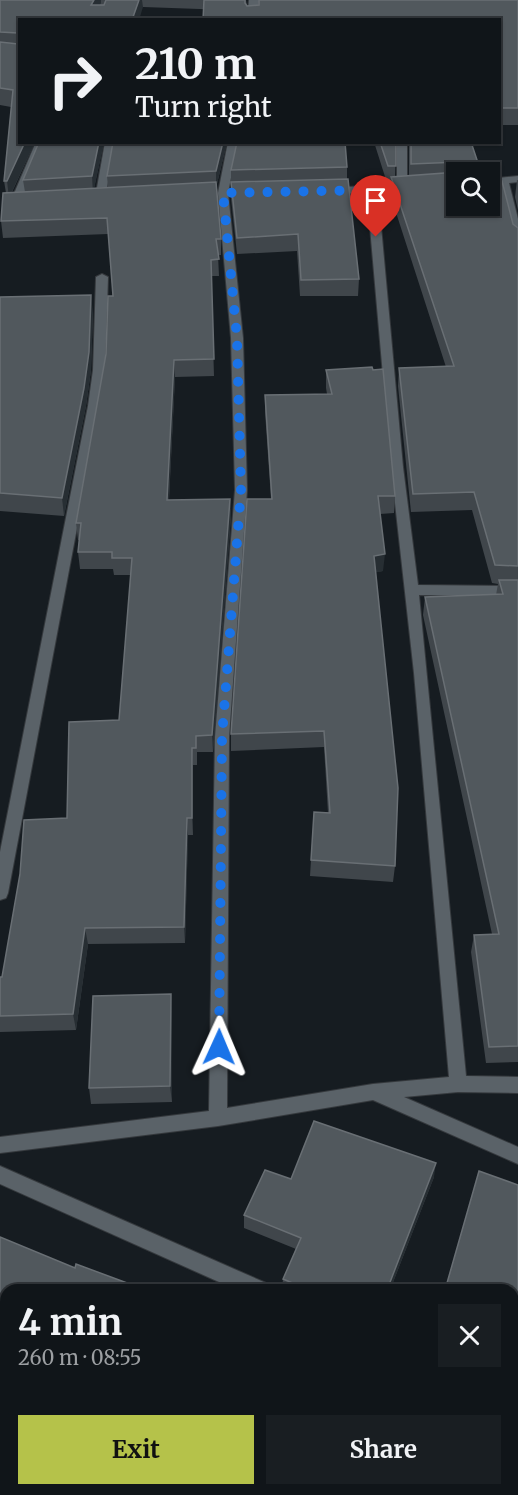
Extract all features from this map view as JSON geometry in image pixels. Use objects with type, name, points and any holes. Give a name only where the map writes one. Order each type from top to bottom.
[{"type":"street","points":[[252,18],[254,0]]},
{"type":"street","points":[[0,204],[20,203],[40,144]]},
{"type":"street","points":[[100,199],[110,144]]},
{"type":"street","points":[[218,1118],[222,737],[241,490],[237,338],[223,193],[233,144]]},
{"type":"street","points":[[402,144],[402,186]]},
{"type":"street","points":[[518,179],[502,181],[518,241]]},
{"type":"street","points":[[315,191],[372,190],[424,185]]},
{"type":"street","points":[[372,190],[388,377],[421,673],[458,1084]]},
{"type":"street","points":[[0,893],[94,406],[99,370],[102,276]]},
{"type":"street","points":[[412,590],[518,591]]},
{"type":"street","points":[[0,1145],[218,1118],[373,1092],[458,1084],[518,1085]]},
{"type":"street","points":[[373,1092],[518,1156]]},
{"type":"street","points":[[0,1176],[245,1284]]},
{"type":"building","points":[[0,0],[94,0],[91,5],[104,5],[106,0],[139,0],[133,18],[18,18],[18,33],[0,32]]},
{"type":"building","points":[[204,0],[245,0],[247,6],[259,5],[259,0],[518,0],[518,108],[501,108],[501,18],[203,18]]},
{"type":"building","points":[[0,42],[18,44],[18,144],[24,144],[7,181],[4,181],[13,90],[0,88]]},
{"type":"building","points":[[38,144],[99,144],[92,176],[23,180]]},
{"type":"building","points":[[113,144],[223,144],[216,171],[107,176]]},
{"type":"building","points":[[237,144],[345,144],[347,167],[231,170]]},
{"type":"building","points":[[381,144],[396,144],[396,166],[388,166]]},
{"type":"building","points":[[411,144],[472,144],[478,162],[411,164]]},
{"type":"building","points":[[446,173],[446,216],[500,216],[500,181],[502,181],[513,224],[518,228],[518,566],[495,565],[474,492],[413,494],[399,368],[454,366],[391,177]]},
{"type":"building","points":[[348,179],[359,279],[301,280],[298,234],[237,238],[231,182]]},
{"type":"building","points":[[216,182],[221,239],[216,239],[219,259],[211,260],[214,359],[174,360],[167,500],[230,499],[212,735],[196,736],[196,748],[192,748],[192,818],[187,818],[184,927],[85,928],[73,1014],[0,1016],[0,977],[2,977],[20,874],[24,820],[67,818],[69,722],[119,720],[132,558],[112,558],[112,552],[78,552],[81,523],[76,523],[106,354],[108,296],[113,296],[107,218],[1,221],[3,193]]},
{"type":"building","points":[[91,295],[89,352],[84,388],[62,498],[0,493],[0,297]]},
{"type":"building","points":[[372,367],[373,370],[383,369],[395,496],[378,496],[385,554],[374,556],[398,788],[395,866],[311,860],[314,812],[330,813],[324,731],[231,734],[247,499],[272,499],[265,395],[332,394],[326,370]]},
{"type":"building","points":[[499,580],[518,580],[518,1046],[489,1047],[474,935],[499,934],[425,597],[503,594]]},
{"type":"building","points":[[171,994],[170,1086],[89,1088],[93,996]]},
{"type":"building","points":[[314,1121],[436,1163],[389,1284],[295,1284],[283,1279],[301,1238],[244,1215],[265,1170],[291,1179]]},
{"type":"building","points":[[479,1171],[518,1185],[518,1284],[447,1284]]},
{"type":"building","points":[[0,1237],[75,1268],[76,1264],[130,1284],[0,1284]]},
{"type":"route","points":[[219,1047],[222,737],[241,490],[237,338],[223,193],[372,190],[376,237]]}]
